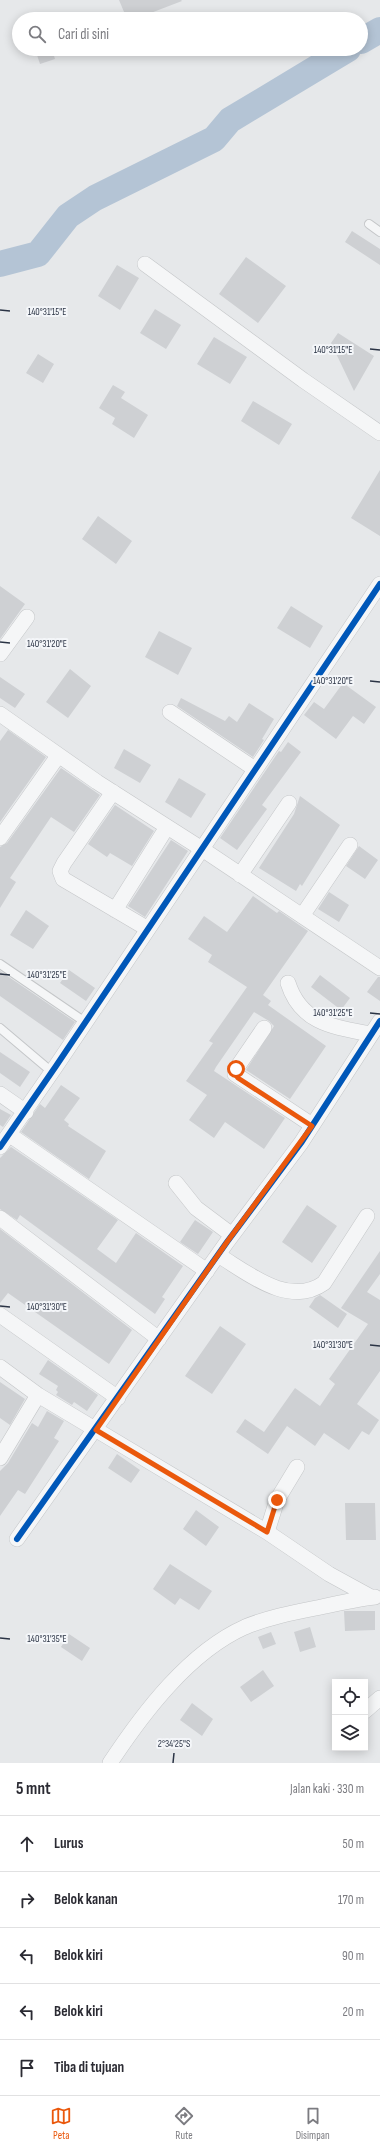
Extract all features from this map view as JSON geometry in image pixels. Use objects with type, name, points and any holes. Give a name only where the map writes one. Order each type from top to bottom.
[{"type":"street","points":[[144,264],[303,380],[380,433]]},
{"type":"street","points":[[0,1147],[26,1112],[380,584]]},
{"type":"street","points":[[0,654],[27,617]]},
{"type":"street","points":[[170,712],[255,769]]},
{"type":"street","points":[[2,720],[202,849],[380,968]]},
{"type":"street","points":[[0,838],[58,756]]},
{"type":"street","points":[[113,792],[60,871],[63,880],[148,930]]},
{"type":"street","points":[[240,875],[289,803]]},
{"type":"street","points":[[115,910],[167,827]]},
{"type":"street","points":[[302,916],[350,845]]},
{"type":"street","points":[[288,983],[293,998],[306,1012],[338,1028],[371,1034]]},
{"type":"street","points":[[17,1539],[59,1477],[96,1430],[232,1235],[312,1126],[380,1020]]},
{"type":"street","points":[[264,1028],[236,1069],[235,1074],[312,1126]]},
{"type":"street","points":[[0,1094],[26,1112]]},
{"type":"street","points":[[10,1135],[207,1271]]},
{"type":"street","points":[[176,1183],[196,1208],[232,1235]]},
{"type":"street","points":[[218,1255],[274,1287],[288,1292],[315,1290],[324,1283],[367,1216]]},
{"type":"street","points":[[0,1218],[159,1339]]},
{"type":"street","points":[[0,1315],[118,1398]]},
{"type":"street","points":[[0,1367],[38,1395],[267,1532],[329,1574],[376,1597]]},
{"type":"street","points":[[0,1458],[38,1395]]},
{"type":"street","points":[[267,1532],[277,1500],[297,1466]]},
{"type":"street","points":[[110,1763],[138,1722],[171,1682],[225,1639],[266,1619],[376,1597]]},
{"type":"street","points":[[368,1708],[380,1698]]},
{"type":"lane","points":[[369,224],[380,232]]},
{"type":"lane","points":[[0,964],[86,1022]]},
{"type":"lane","points":[[0,1028],[52,1072]]},
{"type":"building","points":[[119,0],[182,1],[153,12],[124,12]]},
{"type":"building","points":[[37,56],[54,56],[55,59],[40,64]]},
{"type":"building","points":[[352,231],[380,249],[380,265],[345,242]]},
{"type":"building","points":[[246,257],[286,286],[258,323],[219,294]]},
{"type":"building","points":[[117,265],[139,278],[120,310],[98,296]]},
{"type":"building","points":[[155,309],[181,325],[166,349],[140,333]]},
{"type":"building","points":[[338,333],[374,356],[354,391],[331,343]]},
{"type":"building","points":[[214,337],[247,357],[230,384],[197,364]]},
{"type":"building","points":[[38,354],[54,364],[43,383],[26,373]]},
{"type":"building","points":[[113,385],[125,392],[121,398],[148,415],[134,438],[112,424],[115,418],[99,408]]},
{"type":"building","points":[[253,401],[292,424],[279,445],[241,421]]},
{"type":"building","points":[[380,470],[380,536],[351,518]]},
{"type":"building","points":[[98,516],[132,541],[116,564],[82,539]]},
{"type":"building","points":[[0,586],[25,604],[0,639]]},
{"type":"building","points":[[291,606],[323,626],[310,648],[277,628]]},
{"type":"building","points":[[159,631],[192,648],[178,675],[145,657]]},
{"type":"building","points":[[70,669],[91,686],[68,718],[46,702]]},
{"type":"building","points":[[0,677],[25,694],[15,708],[0,698]]},
{"type":"building","points":[[343,683],[376,707],[364,724],[353,716],[336,739],[304,715],[314,702],[324,709]]},
{"type":"building","points":[[181,698],[225,721],[229,716],[237,722],[249,703],[274,719],[262,739],[264,740],[253,757],[177,706]]},
{"type":"building","points":[[8,730],[46,757],[0,822],[0,741]]},
{"type":"building","points":[[288,742],[301,752],[262,805],[267,809],[237,850],[220,838],[279,751],[281,752]]},
{"type":"building","points":[[124,749],[151,765],[140,783],[114,768]]},
{"type":"building","points":[[61,768],[100,795],[74,832],[51,817],[10,878],[16,882],[0,908],[0,847],[7,843]]},
{"type":"building","points":[[179,778],[206,794],[191,818],[165,802]]},
{"type":"building","points":[[300,796],[340,825],[302,886],[300,884],[296,891],[259,868],[294,814]]},
{"type":"building","points":[[115,805],[154,831],[132,866],[110,853],[107,857],[88,844]]},
{"type":"building","points":[[171,840],[188,851],[145,917],[128,906]]},
{"type":"building","points":[[359,846],[378,860],[365,879],[346,866]]},
{"type":"building","points":[[329,892],[349,905],[339,922],[318,909]]},
{"type":"building","points":[[253,896],[277,913],[279,911],[308,931],[263,995],[271,1001],[268,1005],[326,1046],[290,1099],[246,1070],[274,1026],[269,1021],[254,1012],[216,1067],[214,1071],[285,1118],[264,1149],[225,1122],[214,1138],[189,1120],[207,1095],[186,1081],[213,1043],[209,1041],[247,987],[208,962],[212,955],[188,939],[204,916],[227,932]]},
{"type":"building","points":[[26,910],[49,926],[33,949],[10,935]]},
{"type":"building","points":[[69,970],[95,988],[86,1001],[60,983]]},
{"type":"building","points":[[0,971],[75,1022],[63,1040],[0,996]]},
{"type":"building","points":[[320,975],[350,998],[341,1010],[311,987]]},
{"type":"building","points":[[378,977],[380,977],[380,1001],[367,992]]},
{"type":"building","points":[[0,1052],[30,1072],[20,1087],[0,1073]]},
{"type":"building","points":[[61,1085],[80,1098],[64,1120],[69,1124],[68,1126],[106,1151],[89,1179],[21,1132],[40,1104],[45,1108]]},
{"type":"building","points":[[0,1109],[11,1115],[3,1127],[0,1125]]},
{"type":"building","points":[[11,1147],[118,1220],[97,1249],[116,1263],[136,1233],[183,1266],[162,1297],[165,1299],[155,1314],[20,1215],[17,1220],[0,1209],[0,1158]]},
{"type":"building","points":[[307,1205],[337,1226],[312,1263],[282,1242]]},
{"type":"building","points":[[195,1220],[213,1232],[198,1254],[180,1242]]},
{"type":"building","points":[[0,1229],[132,1330],[109,1364],[8,1293],[0,1303]]},
{"type":"building","points":[[380,1251],[380,1274],[367,1292],[380,1300],[380,1371],[357,1404],[379,1420],[369,1435],[362,1431],[349,1450],[324,1433],[315,1446],[287,1426],[268,1454],[236,1432],[245,1419],[264,1432],[295,1388],[320,1406],[335,1384],[329,1379],[368,1324],[341,1308]]},
{"type":"building","points":[[320,1295],[347,1314],[338,1328],[309,1307],[315,1298]]},
{"type":"building","points":[[220,1326],[246,1344],[212,1394],[185,1376]]},
{"type":"building","points":[[48,1360],[98,1395],[87,1411],[74,1402],[72,1405],[56,1395],[58,1392],[56,1390],[58,1386],[39,1374]]},
{"type":"building","points":[[0,1382],[25,1399],[10,1425],[0,1418]]},
{"type":"building","points":[[47,1411],[64,1421],[54,1438],[59,1441],[25,1494],[18,1490],[0,1516],[0,1471],[8,1463],[32,1423],[38,1427]]},
{"type":"building","points":[[117,1454],[140,1470],[131,1483],[108,1468]]},
{"type":"building","points":[[345,1503],[375,1503],[376,1540],[346,1540]]},
{"type":"building","points":[[196,1510],[219,1527],[206,1546],[183,1529]]},
{"type":"building","points":[[170,1564],[212,1591],[199,1610],[180,1598],[175,1605],[153,1589]]},
{"type":"building","points":[[344,1611],[375,1611],[375,1630],[345,1631]]},
{"type":"building","points":[[310,1627],[316,1647],[300,1652],[294,1632]]},
{"type":"building","points":[[271,1632],[276,1644],[263,1649],[258,1637]]},
{"type":"building","points":[[69,1634],[90,1648],[82,1661],[61,1647]]},
{"type":"building","points":[[263,1670],[274,1686],[251,1702],[240,1687]]},
{"type":"building","points":[[192,1703],[213,1719],[202,1736],[180,1720]]},
{"type":"waterway","points":[[368,37],[380,30]]},
{"type":"waterway","points":[[0,264],[38,254],[68,216],[95,198],[214,139],[230,120],[336,56]]},
{"type":"cycle path","points":[[0,1147],[380,584]]},
{"type":"cycle path","points":[[17,1539],[227,1242],[301,1143],[380,1021]]},
{"type":"route","points":[[236,1069],[235,1074],[238,1078],[312,1126],[227,1242],[96,1430],[267,1532],[277,1500]]}]
